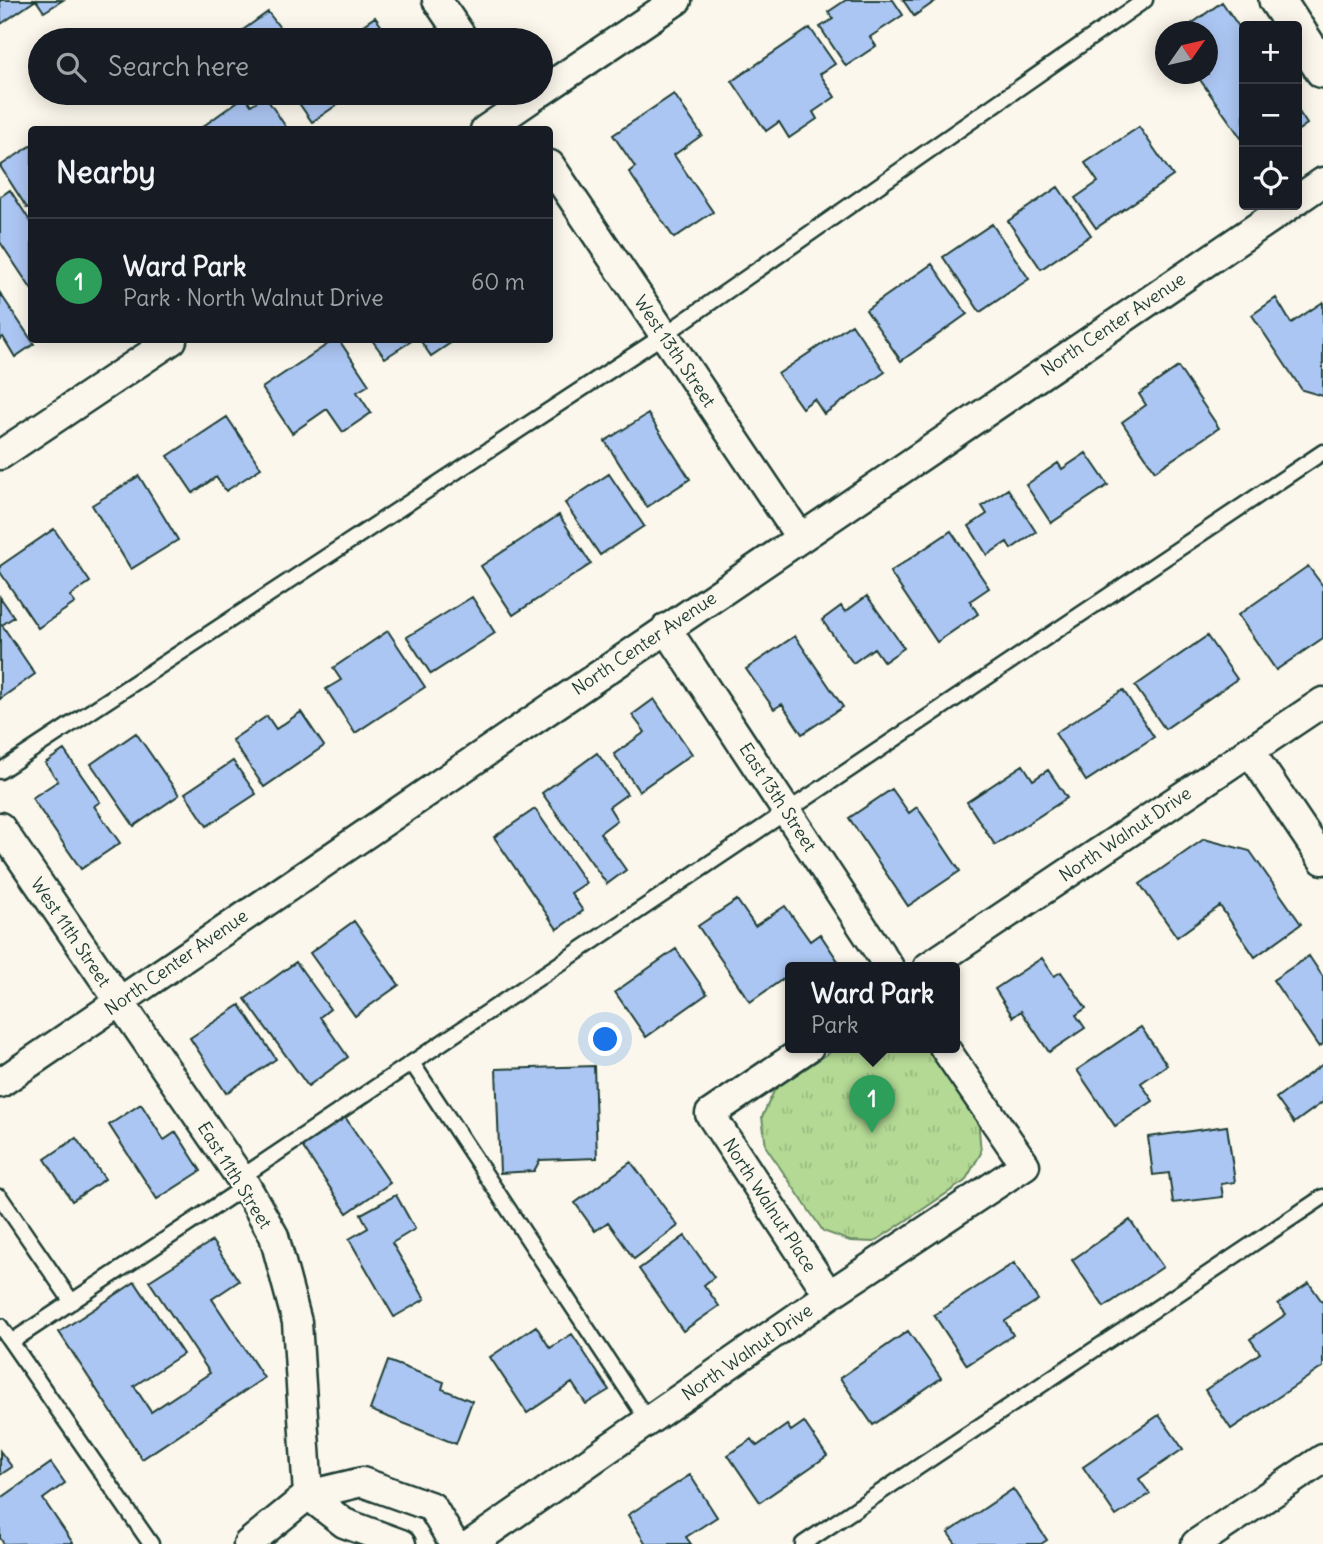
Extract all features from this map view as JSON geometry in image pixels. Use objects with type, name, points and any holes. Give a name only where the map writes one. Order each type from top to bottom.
[{"type":"street","points":[[437,0],[456,28]]},
{"type":"street","points":[[553,83],[677,0]]},
{"type":"street","points":[[1277,0],[1290,21]]},
{"type":"street","points":[[1302,38],[1323,70]]},
{"type":"street","points":[[491,126],[513,111]]},
{"type":"street","name":"West 13th Street","points":[[553,169],[800,537]]},
{"type":"street","points":[[1302,197],[1323,182]]},
{"type":"street","name":"North Center Avenue","points":[[0,1083],[1283,210]]},
{"type":"street","points":[[0,455],[168,343]]},
{"type":"street","name":"East 13th Street","points":[[666,628],[886,962]]},
{"type":"street","name":"North Walnut Drive","points":[[935,962],[1323,702]]},
{"type":"street","points":[[1250,751],[1323,860]]},
{"type":"street","name":"West 11th Street","points":[[0,827],[119,1001]]},
{"type":"street","name":"East 11th Street","points":[[119,1001],[243,1182],[274,1236],[297,1322],[308,1495]]},
{"type":"street","name":"North Walnut Place","points":[[800,1053],[710,1114],[829,1295]]},
{"type":"street","name":"North Walnut Drive","points":[[471,1544],[829,1295],[1025,1165],[948,1053]]},
{"type":"street","points":[[1196,1544],[1323,1459]]},
{"type":"street","points":[[248,1544],[308,1495],[362,1482],[432,1507],[454,1544]]},
{"type":"street","points":[[308,1495],[344,1522],[401,1544]]},
{"type":"lane","points":[[0,771],[664,335],[1145,0]]},
{"type":"lane","points":[[11,1342],[412,1063],[1323,452]]},
{"type":"lane","points":[[412,1063],[648,1421]]},
{"type":"lane","points":[[0,1197],[72,1302]]},
{"type":"lane","points":[[803,1544],[1323,1197]]},
{"type":"lane","points":[[0,1326],[151,1544]]},
{"type":"green space","points":[[829,1053],[934,1053],[978,1118],[981,1153],[965,1181],[874,1242],[850,1241],[823,1231],[766,1147],[762,1117],[775,1089]]},
{"type":"building","points":[[0,0],[36,0],[1,24]]},
{"type":"building","points":[[36,0],[63,0],[44,12]]},
{"type":"building","points":[[846,0],[893,0],[903,15],[870,37],[876,46],[846,66],[820,27],[833,19],[828,12]]},
{"type":"building","points":[[903,0],[937,0],[914,16]]},
{"type":"building","points":[[1222,2],[1239,27],[1239,135],[1203,84],[1218,84],[1218,21],[1195,21]]},
{"type":"building","points":[[268,12],[280,28],[246,28]]},
{"type":"building","points":[[375,17],[383,28],[359,28]]},
{"type":"building","points":[[810,28],[835,64],[820,74],[835,97],[813,112],[817,119],[789,138],[779,122],[766,131],[732,81]]},
{"type":"building","points":[[674,94],[702,135],[674,155],[713,212],[674,238],[629,172],[635,167],[613,135]]},
{"type":"building","points":[[233,105],[271,105],[285,126],[204,126]]},
{"type":"building","points":[[300,105],[337,105],[312,122]]},
{"type":"building","points":[[1139,127],[1173,176],[1096,228],[1075,198],[1098,182],[1085,163]]},
{"type":"building","points":[[28,148],[28,208],[27,208],[0,166]]},
{"type":"building","points":[[1058,187],[1091,235],[1041,269],[1008,221]]},
{"type":"building","points":[[10,190],[28,218],[28,284],[0,242],[0,197]]},
{"type":"building","points":[[992,224],[1029,279],[980,312],[943,257]]},
{"type":"building","points":[[932,264],[967,314],[901,361],[866,310]]},
{"type":"building","points":[[0,293],[28,335],[28,343],[34,344],[15,357],[3,337],[0,339]]},
{"type":"building","points":[[1276,298],[1291,323],[1323,302],[1323,396],[1302,390],[1252,315]]},
{"type":"building","points":[[852,324],[885,372],[824,414],[814,399],[802,408],[778,374]]},
{"type":"building","points":[[330,343],[341,343],[369,385],[357,392],[371,413],[343,432],[327,409],[292,433],[262,388]]},
{"type":"building","points":[[374,343],[408,343],[385,358]]},
{"type":"building","points":[[422,343],[450,343],[431,356]]},
{"type":"building","points":[[1178,367],[1219,428],[1155,471],[1122,422],[1146,405],[1139,394]]},
{"type":"building","points":[[648,414],[690,479],[647,507],[605,441]]},
{"type":"building","points":[[227,417],[261,468],[226,491],[216,477],[193,493],[168,456]]},
{"type":"building","points":[[1086,453],[1108,485],[1051,523],[1026,485],[1058,463],[1062,469]]},
{"type":"building","points":[[609,474],[644,526],[600,555],[565,503]]},
{"type":"building","points":[[139,476],[178,540],[131,569],[92,505]]},
{"type":"building","points":[[1008,489],[1036,532],[1011,549],[1007,542],[987,555],[969,526],[987,514],[982,506]]},
{"type":"building","points":[[559,515],[591,564],[513,615],[481,566]]},
{"type":"building","points":[[54,529],[90,582],[70,596],[75,603],[38,628],[0,572],[0,566]]},
{"type":"building","points":[[951,531],[989,588],[970,601],[978,614],[937,642],[890,572]]},
{"type":"building","points":[[1308,566],[1323,586],[1323,638],[1276,670],[1238,615]]},
{"type":"building","points":[[867,596],[904,648],[884,662],[874,648],[853,663],[822,620],[841,606],[845,612]]},
{"type":"building","points":[[0,597],[14,617],[2,625],[35,674],[0,699]]},
{"type":"building","points":[[472,597],[495,633],[431,674],[407,637]]},
{"type":"building","points":[[388,631],[425,687],[355,733],[326,689],[341,680],[333,668]]},
{"type":"building","points":[[795,636],[843,707],[802,734],[782,704],[774,709],[746,669]]},
{"type":"building","points":[[1207,636],[1237,679],[1165,729],[1135,686]]},
{"type":"building","points":[[1123,690],[1154,737],[1086,781],[1055,733]]},
{"type":"building","points":[[654,699],[692,754],[639,791],[614,754],[645,732],[632,715]]},
{"type":"building","points":[[301,712],[324,746],[264,787],[232,740],[267,716],[276,729]]},
{"type":"building","points":[[136,733],[179,795],[134,826],[91,764]]},
{"type":"building","points":[[64,750],[100,802],[94,806],[120,843],[81,869],[32,798],[58,781],[45,763]]},
{"type":"building","points":[[597,753],[627,794],[609,807],[617,820],[600,833],[626,870],[607,884],[542,793]]},
{"type":"building","points":[[233,761],[256,794],[207,826],[185,793]]},
{"type":"building","points":[[1023,765],[1033,780],[1048,770],[1067,798],[995,845],[967,802]]},
{"type":"building","points":[[892,789],[909,813],[917,807],[960,871],[908,906],[849,818]]},
{"type":"building","points":[[535,809],[586,883],[571,893],[583,911],[557,929],[494,837]]},
{"type":"building","points":[[1204,839],[1250,851],[1301,924],[1255,957],[1220,906],[1177,937],[1140,884]]},
{"type":"building","points":[[737,900],[755,926],[785,906],[810,941],[820,934],[839,962],[785,962],[785,978],[750,1002],[698,926]]},
{"type":"building","points":[[354,921],[399,985],[355,1016],[310,953]]},
{"type":"building","points":[[676,949],[707,994],[646,1037],[615,992]]},
{"type":"building","points":[[1309,956],[1323,977],[1323,1044],[1319,1047],[1273,980]]},
{"type":"building","points":[[1042,958],[1054,976],[1061,972],[1086,1008],[1076,1015],[1085,1028],[1049,1052],[1021,1011],[1013,1017],[995,989]]},
{"type":"building","points":[[296,962],[330,1009],[320,1017],[348,1057],[308,1086],[245,999]]},
{"type":"building","points":[[240,1005],[276,1059],[226,1093],[190,1038]]},
{"type":"building","points":[[1141,1027],[1167,1065],[1141,1083],[1153,1101],[1115,1126],[1077,1070]]},
{"type":"building","points":[[1323,1064],[1323,1102],[1294,1123],[1276,1098]]},
{"type":"building","points":[[594,1066],[597,1158],[540,1160],[534,1171],[500,1173],[496,1069]]},
{"type":"building","points":[[141,1104],[164,1140],[176,1132],[201,1171],[157,1199],[109,1125]]},
{"type":"building","points":[[345,1117],[390,1183],[347,1213],[302,1146]]},
{"type":"building","points":[[1227,1126],[1235,1182],[1221,1184],[1223,1197],[1173,1203],[1169,1173],[1153,1175],[1148,1137]]},
{"type":"building","points":[[76,1138],[105,1179],[72,1201],[45,1159]]},
{"type":"building","points":[[631,1162],[678,1226],[634,1259],[608,1222],[595,1231],[575,1203]]},
{"type":"building","points":[[396,1195],[415,1229],[392,1243],[425,1299],[394,1317],[349,1239],[368,1228],[361,1214]]},
{"type":"building","points":[[1130,1220],[1163,1267],[1104,1307],[1072,1260]]},
{"type":"building","points":[[685,1236],[714,1277],[704,1285],[719,1306],[683,1331],[639,1269]]},
{"type":"building","points":[[212,1241],[239,1281],[212,1299],[264,1378],[142,1459],[59,1332],[135,1282],[183,1354],[134,1386],[151,1412],[210,1373],[149,1281]]},
{"type":"building","points":[[1014,1263],[1038,1300],[1005,1321],[1013,1335],[967,1365],[934,1315]]},
{"type":"building","points":[[1309,1283],[1323,1303],[1323,1367],[1231,1429],[1205,1390],[1260,1353],[1250,1339],[1286,1314],[1278,1304]]},
{"type":"building","points":[[536,1326],[550,1348],[572,1334],[609,1390],[586,1404],[572,1383],[527,1413],[490,1357]]},
{"type":"building","points":[[908,1331],[941,1378],[873,1425],[840,1378]]},
{"type":"building","points":[[388,1361],[444,1382],[442,1389],[472,1401],[456,1444],[370,1410]]},
{"type":"building","points":[[1159,1415],[1183,1449],[1139,1479],[1150,1494],[1116,1516],[1083,1467]]},
{"type":"building","points":[[804,1422],[827,1456],[760,1502],[728,1455],[752,1439],[757,1446],[787,1425],[791,1431]]},
{"type":"building","points":[[0,1451],[12,1467],[0,1475]]},
{"type":"building","points":[[51,1463],[65,1483],[43,1499],[73,1543],[4,1544],[0,1538],[0,1499]]},
{"type":"building","points":[[690,1475],[717,1517],[686,1537],[691,1544],[646,1544],[628,1515]]},
{"type":"building","points":[[1013,1489],[1047,1540],[1041,1544],[956,1544],[948,1533]]},
{"type":"place","name":"Ward Park","points":[[872,1133]]}]
